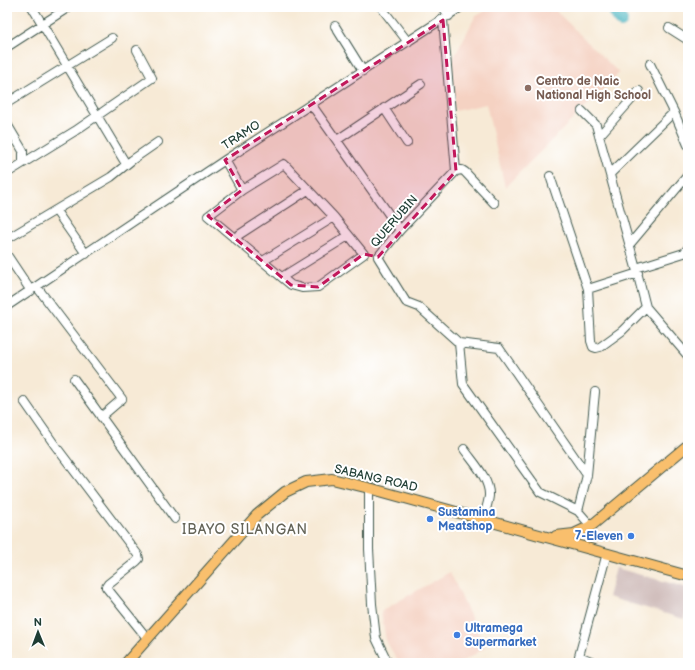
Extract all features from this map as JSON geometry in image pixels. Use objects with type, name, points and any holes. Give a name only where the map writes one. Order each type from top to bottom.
[{"type":"main road","points":[[544,536],[568,535],[583,531],[591,526],[688,445]]},
{"type":"main road","name":"SABANG ROAD","points":[[126,663],[257,515],[285,492],[306,482],[332,479],[369,488],[688,576]]},
{"type":"street","points":[[32,7],[126,164]]},
{"type":"street","points":[[7,47],[69,7]]},
{"type":"street","points":[[381,7],[408,42]]},
{"type":"street","points":[[444,7],[456,171],[460,170],[465,172],[494,203]]},
{"type":"street","name":"TRAMO","points":[[7,306],[225,160],[461,7]]},
{"type":"street","points":[[335,26],[363,71]]},
{"type":"street","points":[[669,28],[688,40]]},
{"type":"street","points":[[7,103],[112,38]]},
{"type":"street","points":[[7,173],[75,131],[152,78],[137,50]]},
{"type":"street","points":[[650,64],[688,144]]},
{"type":"street","points":[[337,140],[421,84]]},
{"type":"street","points":[[599,136],[639,91]]},
{"type":"street","points":[[311,104],[400,230]]},
{"type":"street","points":[[384,108],[407,143]]},
{"type":"street","points":[[582,111],[596,125],[630,244],[646,307],[686,350]]},
{"type":"street","points":[[610,174],[674,112]]},
{"type":"street","points":[[7,124],[23,152],[23,163]]},
{"type":"street","points":[[7,239],[111,177],[126,164],[158,142]]},
{"type":"street","points":[[225,160],[242,190]]},
{"type":"street","points":[[364,254],[318,287],[302,288],[291,285],[208,216],[242,190],[284,164],[334,217],[364,254],[371,257],[378,256]]},
{"type":"street","name":"QUERUBIN","points":[[456,171],[400,230],[378,256],[406,302],[419,307],[459,343]]},
{"type":"street","points":[[630,244],[688,175]]},
{"type":"street","points":[[550,176],[588,289],[591,341],[593,347],[600,347],[622,331],[646,307]]},
{"type":"street","points":[[234,238],[308,190]]},
{"type":"street","points":[[56,211],[86,254]]},
{"type":"street","points":[[263,261],[334,217]]},
{"type":"street","points":[[282,277],[348,236]]},
{"type":"street","points":[[588,289],[684,253],[688,248]]},
{"type":"street","points":[[7,255],[122,399],[101,417]]},
{"type":"street","points":[[587,475],[499,348],[459,343],[463,384],[540,492],[578,511],[591,526]]},
{"type":"street","points":[[74,379],[175,519]]},
{"type":"street","points":[[578,511],[587,475],[594,392]]},
{"type":"street","points":[[24,401],[54,444],[138,555],[139,559],[137,561],[106,586],[147,638]]},
{"type":"street","points":[[464,450],[487,484],[489,494],[483,520]]},
{"type":"street","points":[[369,488],[369,549],[372,610],[376,638],[388,663]]},
{"type":"street","points":[[596,663],[579,656],[607,553]]},
{"type":"highlighted area","points":[[443,20],[456,171],[378,257],[364,254],[318,287],[291,285],[208,216],[242,190],[225,160]]},
{"type":"shaded area","name":"Centro de Naic National High School","points":[[492,7],[552,7],[619,73],[505,187],[486,104],[455,111],[449,67],[475,17]]},
{"type":"shaded area","points":[[616,568],[688,588],[688,603],[684,619],[608,597]]},
{"type":"shaded area","points":[[450,572],[485,648],[460,663],[399,663],[386,641],[381,611]]},
{"type":"waterway","points":[[613,7],[621,21]]},
{"type":"place","name":"Centro de Naic National High School","points":[[528,88]]},
{"type":"place","name":"Sustamina Meatshop","points":[[430,519]]},
{"type":"place","name":"7-Eleven","points":[[631,536]]},
{"type":"place","name":"Ultramega Supermarket","points":[[457,635]]},
{"type":"district","name":"IBAYO SILANGAN","points":[[245,529]]}]
